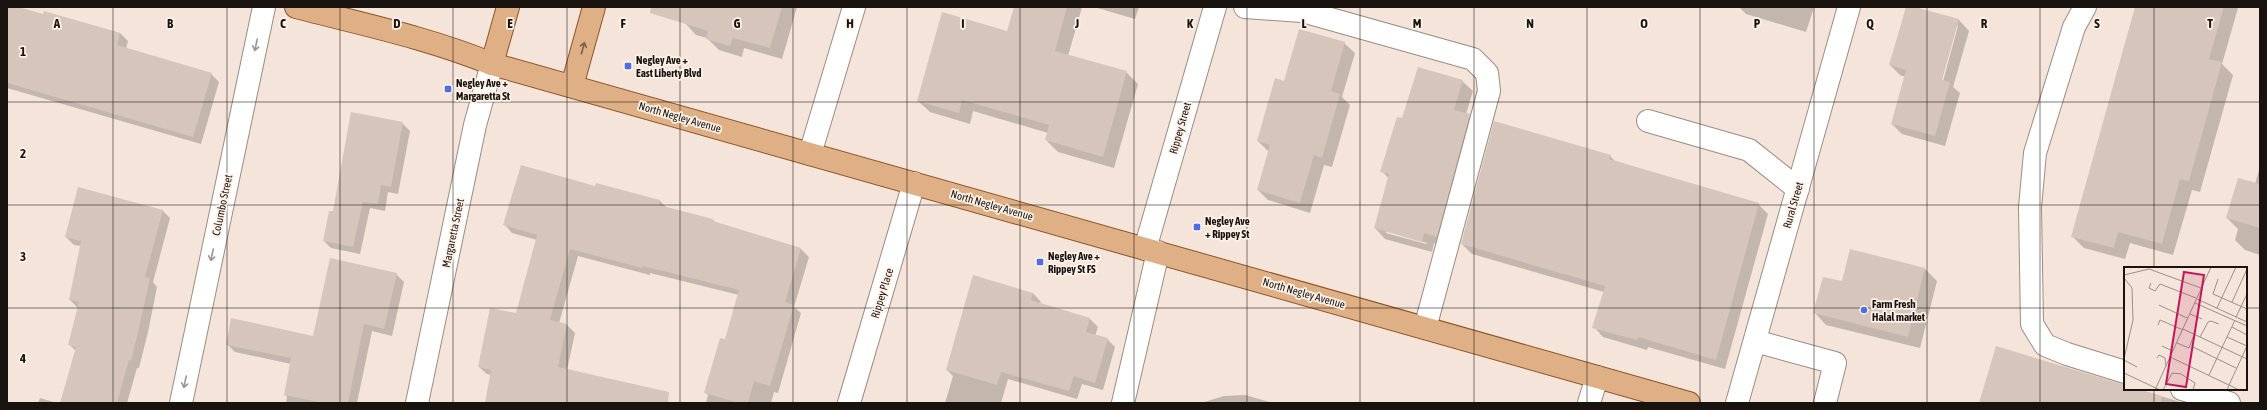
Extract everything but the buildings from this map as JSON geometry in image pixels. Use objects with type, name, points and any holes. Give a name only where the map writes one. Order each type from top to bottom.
[{"type":"main road","name":"North Negley Avenue","points":[[296,7],[463,52],[492,64],[1689,403]]},
{"type":"main road","points":[[492,64],[508,7]]},
{"type":"main road","points":[[572,86],[594,7]]},
{"type":"street","name":"Columbo Street","points":[[181,403],[264,7]]},
{"type":"street","points":[[810,154],[854,7]]},
{"type":"street","name":"Rippey Street","points":[[1123,403],[1152,251],[1215,7]]},
{"type":"street","points":[[1245,7],[1310,13],[1473,59],[1487,73],[1489,91],[1425,328]]},
{"type":"street","name":"Rural Street","points":[[1737,403],[1849,7]]},
{"type":"street","points":[[2085,7],[2074,27],[2035,153],[2030,207],[2032,324],[2045,345],[2067,354],[2124,372]]},
{"type":"street","name":"Margaretta Street","points":[[417,403],[475,125],[492,64]]},
{"type":"street","points":[[1648,121],[1749,150],[1798,189]]},
{"type":"street","name":"Rippey Place","points":[[849,403],[914,183]]},
{"type":"street","points":[[1755,341],[1835,363],[1825,403]]},
{"type":"street","points":[[1589,403],[1597,377]]},
{"type":"street","points":[[2189,390],[2204,392],[2229,403]]},
{"type":"place","name":"Negley Ave + East Liberty Blvd","points":[[628,66]]},
{"type":"place","name":"Negley Ave + Margaretta St","points":[[448,89]]},
{"type":"place","name":"Negley Ave + Rippey St","points":[[1197,227]]},
{"type":"place","name":"Negley Ave + Rippey St FS","points":[[1040,262]]},
{"type":"place","name":"Farm Fresh Halal market","points":[[1864,310]]}]
